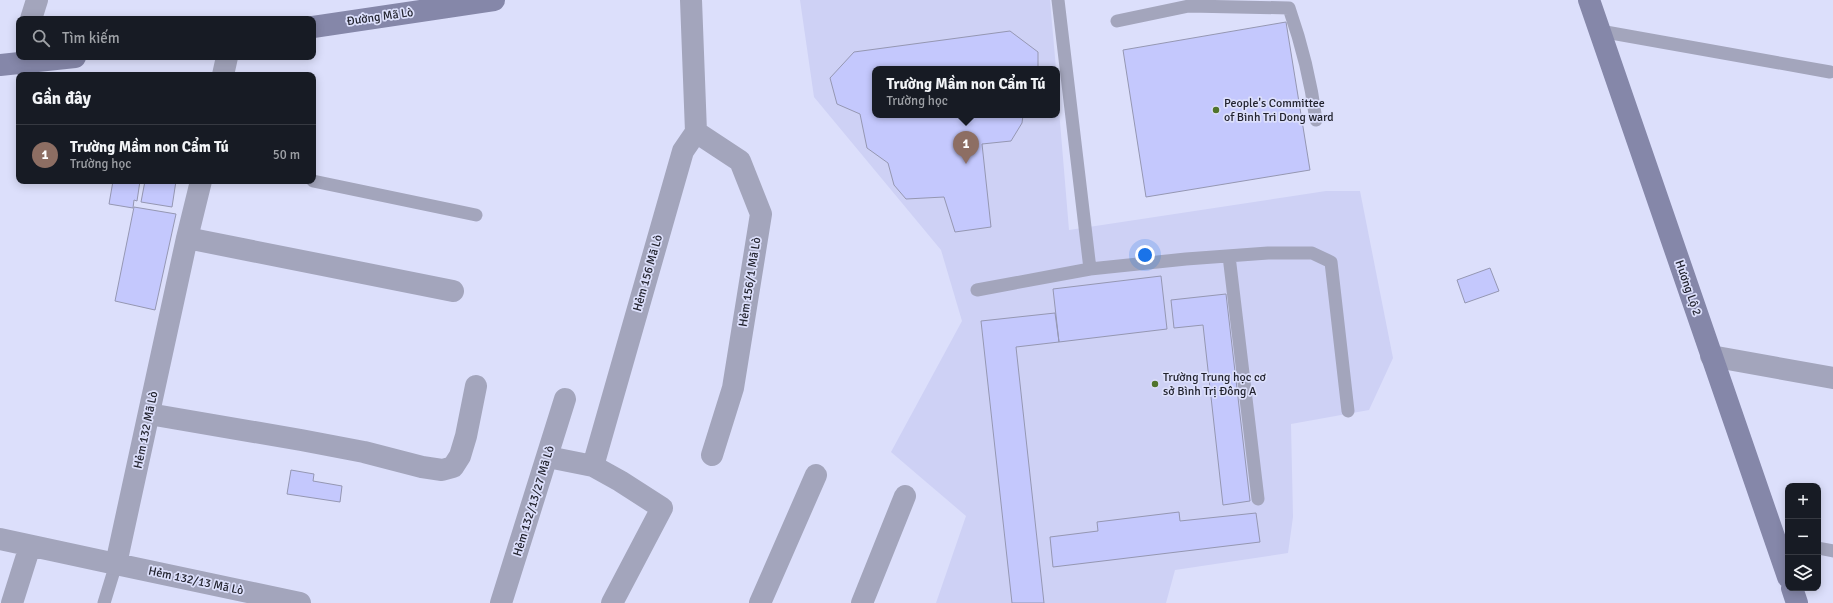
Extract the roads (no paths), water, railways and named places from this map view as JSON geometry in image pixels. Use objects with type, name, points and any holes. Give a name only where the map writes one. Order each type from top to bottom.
[{"type":"main road","name":"Đường Mã Lò","points":[[316,27],[494,0]]},
{"type":"main road","name":"Hương Lộ 2","points":[[1589,0],[1711,356],[1782,542],[1785,559]]},
{"type":"main road","points":[[1793,591],[1797,603]]},
{"type":"street","points":[[32,16],[38,0]]},
{"type":"street","points":[[691,0],[696,132]]},
{"type":"street","points":[[224,72],[226,60]]},
{"type":"street","name":"Hẻm 156/1 Mã Lò","points":[[696,132],[740,162],[761,214],[733,388],[712,455]]},
{"type":"street","name":"Hẻm 156 Mã Lò","points":[[593,466],[683,151],[696,132]]},
{"type":"street","name":"Hẻm 132 Mã Lò","points":[[116,564],[187,238],[200,184]]},
{"type":"street","points":[[187,238],[453,291]]},
{"type":"street","points":[[1711,356],[1833,378]]},
{"type":"street","points":[[149,414],[364,452],[422,467],[442,470],[453,467],[460,456],[466,436],[476,386]]},
{"type":"street","name":"Hẻm 132/13/27 Mã Lò","points":[[502,603],[566,399]]},
{"type":"street","points":[[548,457],[593,466],[620,481],[662,508],[612,603]]},
{"type":"street","points":[[760,603],[816,475]]},
{"type":"street","points":[[862,603],[905,496]]},
{"type":"street","points":[[0,539],[116,564]]},
{"type":"street","points":[[12,603],[30,546]]},
{"type":"street","name":"Hẻm 132/13 Mã Lò","points":[[116,564],[300,603]]},
{"type":"lane","points":[[1058,0],[1090,270]]},
{"type":"lane","points":[[1117,21],[1189,3],[1289,8],[1298,32],[1312,90],[1316,120]]},
{"type":"lane","points":[[1600,30],[1830,72]]},
{"type":"lane","points":[[316,182],[476,215]]},
{"type":"lane","points":[[977,290],[1090,270],[1268,253],[1312,253],[1331,262],[1348,411]]},
{"type":"lane","points":[[1229,256],[1258,498]]},
{"type":"lane","points":[[1821,549],[1833,551]]},
{"type":"lane","points":[[104,603],[116,564]]},
{"type":"place","name":"People's Committee of Binh Tri Dong ward","points":[[1216,110]]},
{"type":"place","name":"Trường Mầm non Cẩm Tú","points":[[966,164]]},
{"type":"place","name":"Trường Trung học cơ sở Bình Trị Đông A","points":[[1155,384]]}]
